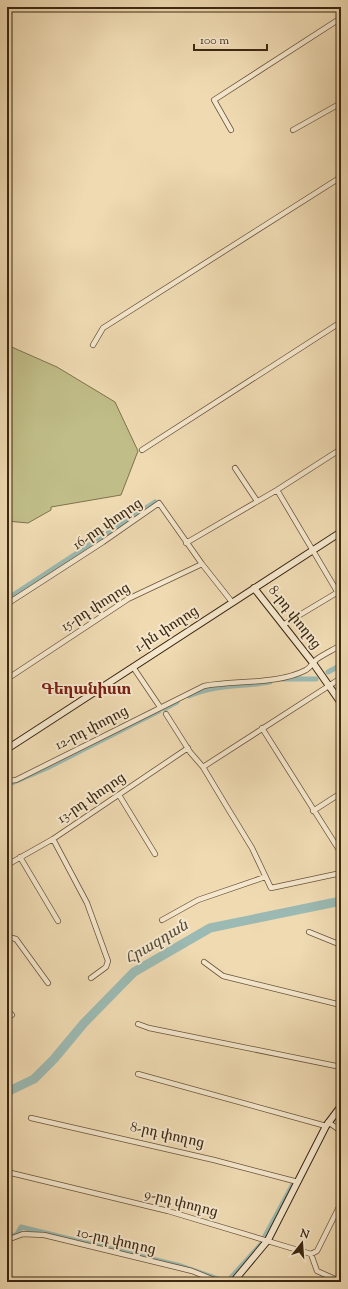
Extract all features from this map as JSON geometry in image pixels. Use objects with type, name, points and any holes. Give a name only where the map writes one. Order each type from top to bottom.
[{"type":"main road","name":"1-ին փողոց","points":[[8,746],[341,532]]},
{"type":"main road","name":"8-րդ փողոց","points":[[254,588],[313,663],[341,703]]},
{"type":"main road","points":[[233,1282],[268,1240],[327,1124],[341,1107]]},
{"type":"street","points":[[231,130],[214,100],[341,18]]},
{"type":"street","points":[[293,130],[341,103]]},
{"type":"street","points":[[93,345],[103,328],[341,177]]},
{"type":"street","points":[[142,450],[341,322]]},
{"type":"street","points":[[186,543],[277,490],[341,450]]},
{"type":"street","points":[[235,468],[257,501]]},
{"type":"street","points":[[277,490],[341,598]]},
{"type":"street","name":"16-րդ փողոց","points":[[7,604],[97,546],[159,503],[186,543],[232,602]]},
{"type":"street","name":"15-րդ փողոց","points":[[7,679],[128,599],[202,564]]},
{"type":"street","points":[[283,624],[338,592]]},
{"type":"street","name":"12-րդ փողոց","points":[[7,782],[16,780],[204,686],[226,682],[268,680],[286,677],[307,670],[313,663],[341,645]]},
{"type":"street","points":[[133,667],[160,707]]},
{"type":"street","points":[[203,767],[341,678]]},
{"type":"street","points":[[166,714],[188,748],[203,767],[252,848],[271,888],[341,873]]},
{"type":"street","points":[[262,728],[313,811],[341,853]]},
{"type":"street","name":"13-րդ փողոց","points":[[7,865],[53,838],[188,748]]},
{"type":"street","points":[[313,811],[341,793]]},
{"type":"street","points":[[119,795],[155,854]]},
{"type":"street","points":[[53,838],[87,903],[108,961],[106,967],[91,978]]},
{"type":"street","points":[[20,857],[58,921]]},
{"type":"street","points":[[162,920],[198,900],[265,877]]},
{"type":"street","points":[[309,932],[341,945]]},
{"type":"street","points":[[7,940],[16,938],[48,982]]},
{"type":"street","points":[[204,962],[223,976],[341,1005]]},
{"type":"street","points":[[7,1010],[12,1015]]},
{"type":"street","points":[[138,1024],[149,1028],[341,1067]]},
{"type":"street","points":[[138,1074],[327,1124],[341,1131]]},
{"type":"street","name":"8-րդ փողոց","points":[[31,1118],[203,1157],[298,1182]]},
{"type":"street","name":"9-րդ փողոց","points":[[7,1172],[168,1211],[311,1254]]},
{"type":"street","points":[[335,1279],[317,1271],[311,1254],[317,1251],[341,1203]]},
{"type":"street","name":"10-րդ փողոց","points":[[7,1240],[23,1234],[44,1235],[192,1271],[219,1282]]},
{"type":"shaded area","points":[[7,345],[57,367],[115,402],[138,451],[121,495],[51,507],[51,510],[28,523],[7,521]]},
{"type":"waterway","points":[[7,599],[155,502]]},
{"type":"waterway","points":[[328,672],[341,665]]},
{"type":"waterway","points":[[283,679],[316,679]]},
{"type":"waterway","points":[[189,696],[209,689],[270,682]]},
{"type":"waterway","points":[[164,709],[177,702]]},
{"type":"waterway","points":[[7,785],[47,768],[159,711]]},
{"type":"waterway","name":"Հրազդան","points":[[7,1092],[34,1079],[54,1059],[84,1023],[134,972],[210,928],[341,901]]},
{"type":"waterway","points":[[264,1238],[293,1184]]},
{"type":"waterway","points":[[8,1238],[17,1234],[21,1227],[181,1266],[227,1282],[262,1243]]},
{"type":"district","name":"Գեղանիստ","points":[[86,690]]}]
